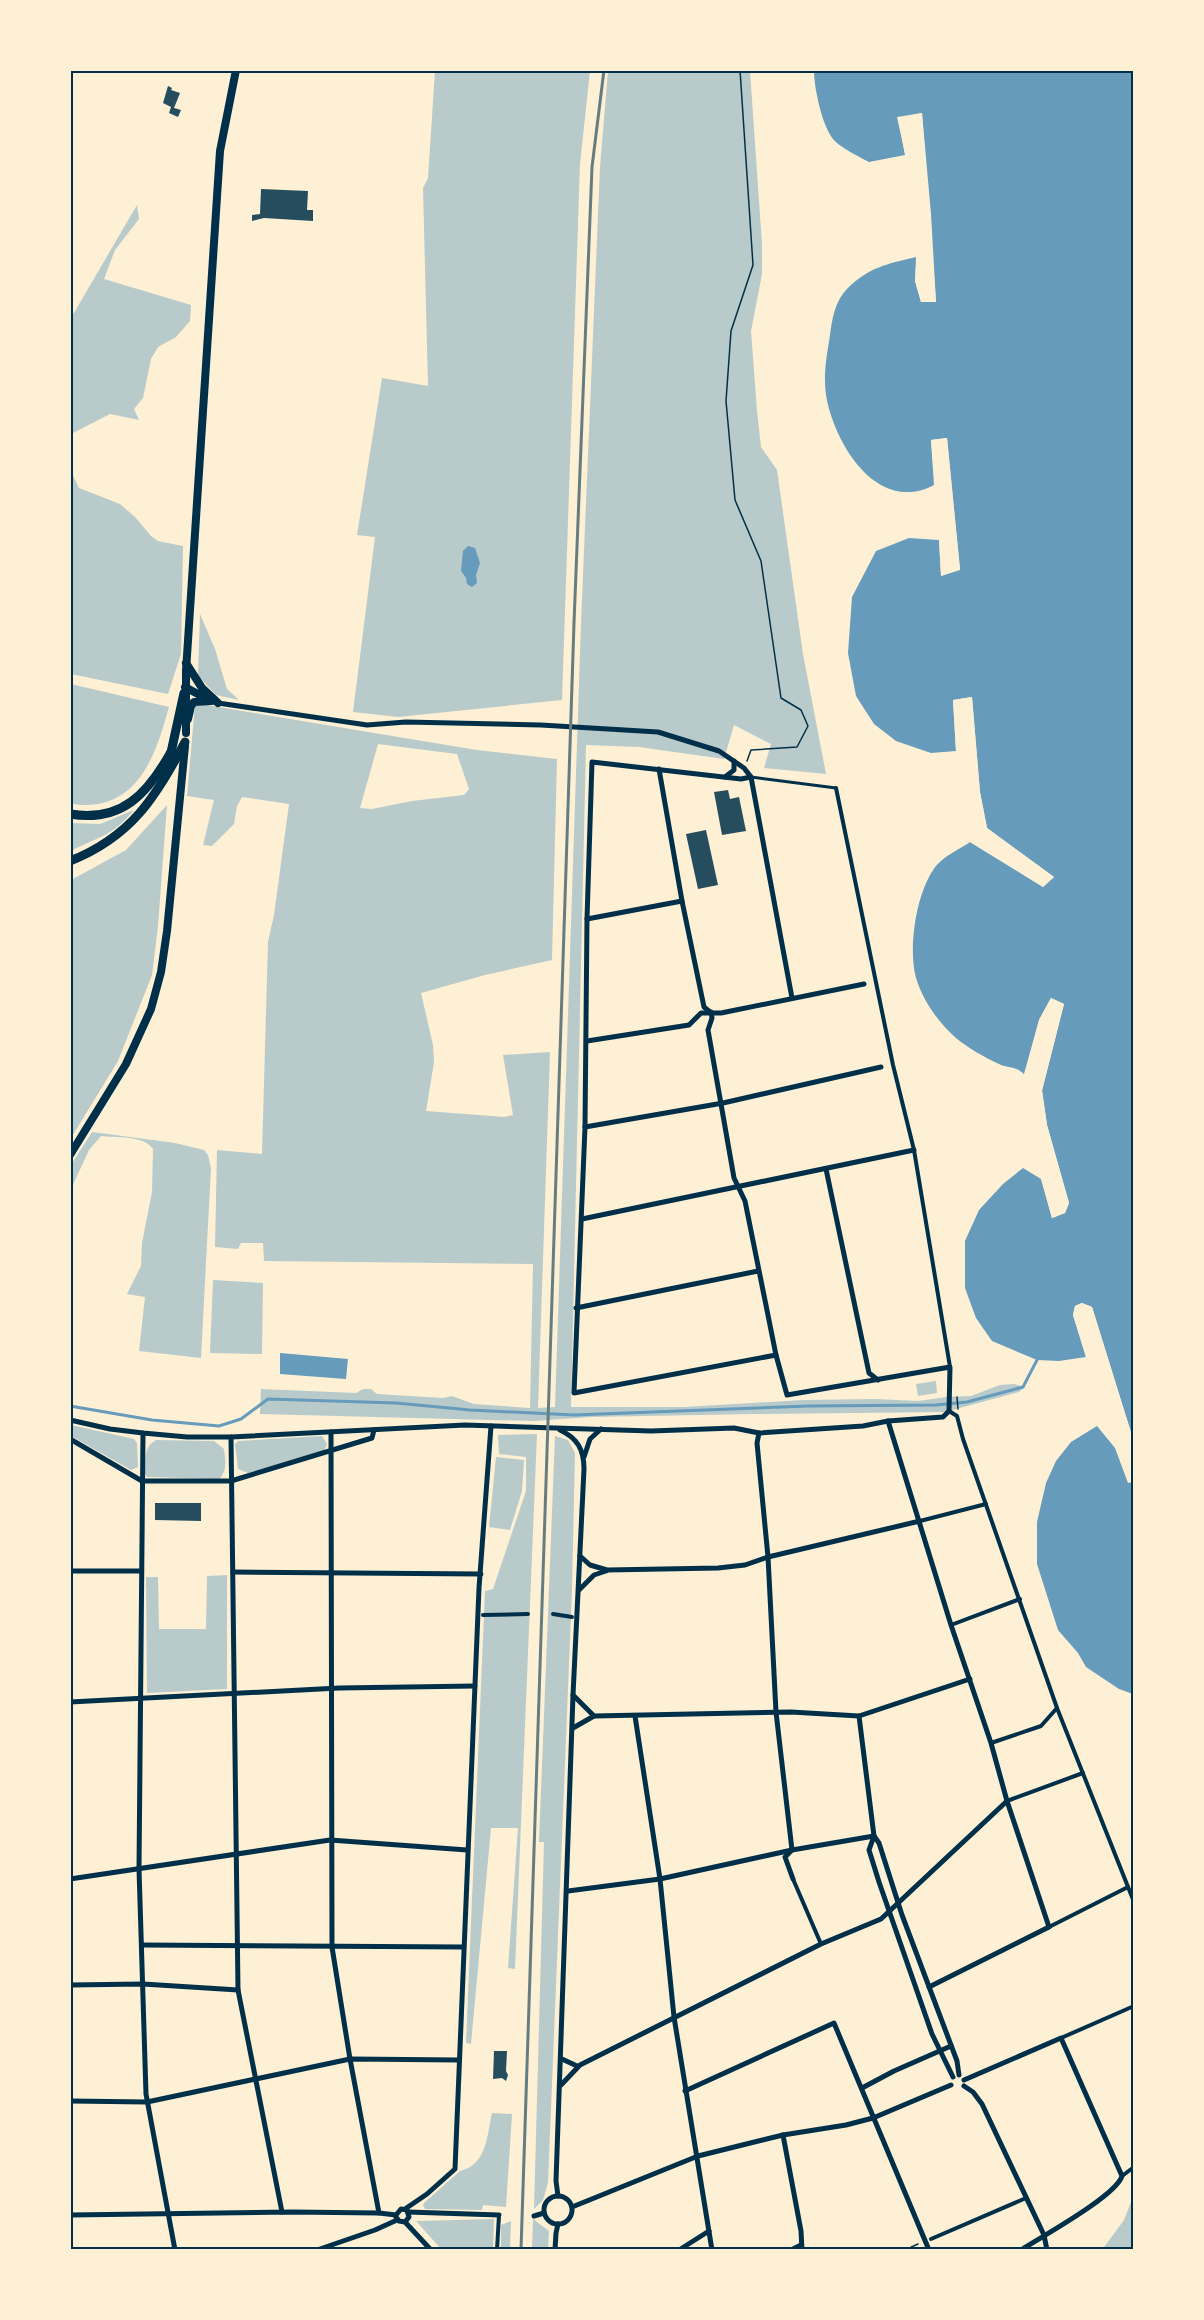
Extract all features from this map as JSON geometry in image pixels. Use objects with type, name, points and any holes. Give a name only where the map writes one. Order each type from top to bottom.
[{"type":"highway","points":[[164,780],[185,690]]},
{"type":"highway","points":[[70,861],[89,854],[110,842],[129,826],[154,796],[185,737]]},
{"type":"highway","points":[[70,814],[88,817],[113,812],[135,800],[154,781],[171,752]]},
{"type":"main road","points":[[70,1155],[126,1064],[151,1009],[161,972],[167,932],[185,737],[186,663],[220,151],[236,70]]},
{"type":"main road","points":[[186,663],[202,688],[215,702]]},
{"type":"main road","points":[[185,690],[197,685],[202,688]]},
{"type":"main road","points":[[185,690],[215,702]]},
{"type":"main road","points":[[185,737],[191,706],[198,700],[215,702]]},
{"type":"street","points":[[215,702],[367,725],[406,722],[495,724],[658,732],[719,751],[744,768],[751,777],[792,998]]},
{"type":"street","points":[[725,777],[734,770],[734,761]]},
{"type":"street","points":[[751,777],[741,780],[592,762],[587,919],[585,1127],[574,1393],[776,1355]]},
{"type":"street","points":[[659,769],[682,901],[704,1007],[711,1012],[712,1018],[708,1030],[736,1185],[745,1201],[776,1355],[787,1395],[950,1367]]},
{"type":"street","points":[[70,1420],[110,1429],[143,1433],[187,1437],[231,1437],[491,1426],[651,1431],[734,1428],[759,1433],[863,1426],[888,1421],[943,1417],[949,1409],[950,1367],[914,1150],[893,1065],[836,788]]},
{"type":"street","points":[[587,919],[682,901]]},
{"type":"street","points":[[587,1041],[689,1025],[701,1013],[721,1012],[864,984]]},
{"type":"street","points":[[585,1127],[722,1103],[881,1067]]},
{"type":"street","points":[[582,1219],[736,1185],[914,1150]]},
{"type":"street","points":[[826,1169],[869,1373],[878,1380]]},
{"type":"street","points":[[576,1308],[758,1271]]},
{"type":"street","points":[[862,1382],[869,1373]]},
{"type":"street","points":[[949,1409],[957,1416],[1057,1708],[1134,1902]]},
{"type":"street","points":[[888,1421],[951,1625],[991,1743],[1007,1801],[1049,1926]]},
{"type":"street","points":[[407,2211],[455,2169],[467,1850],[491,1426]]},
{"type":"street","points":[[556,1428],[569,1434],[578,1442],[584,1458]]},
{"type":"street","points":[[558,2196],[556,2181],[568,1892],[573,1695],[584,1458],[590,1439],[601,1429]]},
{"type":"street","points":[[70,1439],[142,1481],[231,1481],[372,1438],[374,1430]]},
{"type":"street","points":[[331,1432],[332,1947],[379,2213]]},
{"type":"street","points":[[143,1433],[139,1869],[147,2102],[175,2250]]},
{"type":"street","points":[[759,1433],[757,1443],[768,1557],[776,1712],[792,1850]]},
{"type":"street","points":[[231,1437],[238,1990],[282,2212]]},
{"type":"street","points":[[580,1556],[590,1565],[607,1570],[718,1568],[746,1565],[768,1557],[986,1504]]},
{"type":"street","points":[[579,1590],[594,1575],[607,1570]]},
{"type":"street","points":[[70,1571],[141,1571]]},
{"type":"street","points":[[233,1572],[481,1574]]},
{"type":"street","points":[[951,1625],[1020,1599]]},
{"type":"street","points":[[483,1615],[528,1614]]},
{"type":"street","points":[[554,1614],[572,1617]]},
{"type":"street","points":[[573,1728],[594,1716],[776,1712],[859,1716],[970,1679]]},
{"type":"street","points":[[70,1702],[331,1689],[475,1686]]},
{"type":"street","points":[[573,1695],[594,1716]]},
{"type":"street","points":[[991,1743],[1041,1726],[1057,1708]]},
{"type":"street","points":[[635,1716],[660,1879],[674,2017],[712,2250]]},
{"type":"street","points":[[859,1716],[874,1836],[869,1850],[889,1912],[932,2034],[956,2076],[982,2104],[1044,2235],[1047,2250]]},
{"type":"street","points":[[560,2086],[577,2067],[821,1944],[881,1919],[1007,1801],[1083,1773]]},
{"type":"street","points":[[568,1892],[660,1879],[792,1850],[874,1836]]},
{"type":"street","points":[[572,2207],[698,2156],[783,2135],[873,2118],[951,2085],[956,2076],[957,2061],[898,1903],[879,1842],[874,1836]]},
{"type":"street","points":[[70,1879],[330,1840],[467,1850]]},
{"type":"street","points":[[792,1850],[785,1857],[821,1944]]},
{"type":"street","points":[[929,1986],[1128,1887]]},
{"type":"street","points":[[142,1945],[463,1947]]},
{"type":"street","points":[[70,1985],[143,1984],[238,1990]]},
{"type":"street","points":[[951,2085],[959,2090],[964,2083],[1134,2006]]},
{"type":"street","points":[[685,2091],[834,2023],[929,2250]]},
{"type":"street","points":[[1061,2038],[1122,2176]]},
{"type":"street","points":[[862,2088],[951,2046]]},
{"type":"street","points":[[70,2101],[147,2102],[350,2059],[459,2060]]},
{"type":"street","points":[[562,2059],[577,2067]]},
{"type":"street","points":[[783,2135],[801,2231],[802,2247],[791,2250]]},
{"type":"street","points":[[1021,2250],[1096,2202],[1134,2167]]},
{"type":"street","points":[[558,2196],[567,2199],[572,2207],[569,2219],[558,2224],[549,2221],[544,2213],[548,2199],[558,2196]]},
{"type":"street","points":[[931,2239],[1026,2198]]},
{"type":"street","points":[[317,2250],[375,2230],[396,2218],[399,2210],[499,2216],[497,2250]]},
{"type":"street","points":[[405,2222],[408,2219],[407,2211]]},
{"type":"street","points":[[70,2215],[379,2213],[405,2222],[431,2250]]},
{"type":"street","points":[[534,2216],[544,2213]]},
{"type":"street","points":[[555,2250],[558,2224]]},
{"type":"street","points":[[679,2250],[709,2231]]},
{"type":"lane","points":[[751,777],[836,788]]},
{"type":"path","points":[[740,70],[753,265],[731,331],[726,401],[735,500],[761,561],[781,698],[801,710],[808,726],[796,747],[751,750],[744,768]]},
{"type":"path","points":[[904,2250],[918,2244]]},
{"type":"shaded area","points":[[435,71],[590,71],[580,164],[562,700],[398,717],[353,712],[375,537],[357,535],[382,378],[428,386],[423,188],[428,178]]},
{"type":"shaded area","points":[[608,71],[750,71],[762,244],[762,274],[751,331],[757,411],[761,447],[777,470],[803,654],[826,774],[764,768],[771,744],[734,725],[724,759],[639,747],[586,745],[571,1407],[684,1407],[803,1400],[918,1401],[971,1396],[1000,1385],[1014,1384],[1025,1387],[1019,1392],[945,1412],[591,1417],[534,1421],[260,1414],[261,1389],[356,1393],[363,1389],[371,1389],[377,1394],[443,1398],[452,1396],[474,1404],[530,1408],[533,1264],[264,1261],[263,1243],[241,1243],[238,1249],[215,1247],[217,1150],[262,1154],[268,942],[274,915],[289,804],[242,797],[237,806],[234,824],[212,846],[203,845],[214,800],[187,796],[195,705],[477,750],[557,759],[552,960],[485,975],[421,993],[433,1045],[434,1062],[426,1111],[504,1117],[513,1115],[503,1055],[550,1052],[538,1408],[555,1407],[581,623],[600,167]],"holes":[[[378,744],[457,754],[469,789],[464,795],[412,801],[372,809],[360,808]]]},
{"type":"shaded area","points":[[137,205],[139,219],[115,250],[104,279],[191,305],[190,321],[176,337],[158,347],[151,359],[143,398],[134,409],[139,420],[110,414],[71,434],[71,318]]},
{"type":"shaded area","points":[[71,471],[79,488],[120,504],[158,541],[183,546],[181,654],[168,694],[71,674]]},
{"type":"shaded area","points":[[200,614],[215,649],[227,689],[239,700],[216,695],[198,676]]},
{"type":"shaded area","points":[[71,684],[169,707],[154,753],[138,780],[114,799],[98,804],[71,803]]},
{"type":"shaded area","points":[[167,805],[152,975],[118,1061],[71,1138],[71,880],[126,850]]},
{"type":"shaded area","points":[[134,810],[112,831],[71,851],[70,823],[100,824]]},
{"type":"shaded area","points":[[92,1132],[175,1143],[204,1150],[208,1155],[211,1168],[201,1358],[139,1351],[145,1297],[127,1294],[141,1266],[142,1243],[152,1192],[153,1149],[137,1139],[101,1136],[89,1150],[71,1189],[71,1165]]},
{"type":"shaded area","points":[[213,1280],[263,1283],[262,1354],[210,1353]]},
{"type":"shaded area","points":[[936,1381],[937,1393],[918,1396],[916,1384]]},
{"type":"shaded area","points":[[71,1425],[134,1439],[137,1443],[138,1467],[131,1470],[71,1436]]},
{"type":"shaded area","points":[[537,1434],[515,1969],[508,1968],[518,1828],[491,1828],[471,2044],[466,2043],[485,1591],[493,1589],[526,1491],[526,1457],[499,1454],[498,1435]]},
{"type":"shaded area","points":[[322,1436],[327,1444],[324,1451],[248,1473],[238,1469],[235,1444],[238,1441]]},
{"type":"shaded area","points":[[555,1436],[568,1440],[575,1453],[572,1590],[548,2183],[543,2200],[534,2209],[544,1842],[539,1842]]},
{"type":"shaded area","points":[[156,1440],[214,1441],[224,1449],[225,1465],[222,1476],[219,1479],[147,1477],[145,1474],[146,1455],[149,1446]]},
{"type":"shaded area","points":[[496,1457],[524,1460],[522,1491],[510,1530],[489,1527]]},
{"type":"shaded area","points":[[227,1575],[227,1689],[147,1693],[146,1577],[158,1577],[159,1629],[206,1629],[207,1576]]},
{"type":"shaded area","points":[[492,2113],[512,2114],[506,2207],[483,2205],[482,2210],[425,2209],[424,2203],[481,2156]]},
{"type":"shaded area","points":[[1133,2197],[1133,2249],[1102,2250],[1124,2220]]},
{"type":"shaded area","points":[[494,2219],[493,2250],[441,2249],[416,2221]]},
{"type":"shaded area","points":[[533,2219],[549,2231],[548,2249],[532,2249]]},
{"type":"shaded area","points":[[511,2221],[510,2249],[501,2249],[501,2225]]},
{"type":"water","points":[[814,70],[1133,71],[1133,1439],[1092,1307],[1082,1303],[1075,1306],[1073,1315],[1086,1357],[1059,1361],[1037,1360],[992,1341],[976,1318],[965,1288],[965,1241],[979,1210],[1003,1184],[1023,1168],[1041,1179],[1052,1218],[1065,1213],[1069,1203],[1047,1125],[1042,1090],[1064,1004],[1051,998],[1039,1020],[1024,1074],[976,1052],[950,1032],[938,1019],[924,997],[914,968],[915,922],[923,890],[936,866],[970,842],[1043,887],[1054,877],[987,828],[980,792],[972,697],[953,700],[956,751],[931,753],[896,741],[874,724],[856,696],[848,653],[852,597],[876,551],[909,538],[939,540],[941,576],[960,569],[947,438],[931,440],[934,485],[913,492],[894,490],[877,482],[862,469],[849,452],[838,434],[825,387],[825,372],[835,311],[843,294],[855,282],[879,267],[916,257],[915,281],[921,302],[936,302],[922,113],[898,118],[905,155],[869,162],[840,145],[829,133],[819,106]]},
{"type":"water","points":[[468,546],[475,548],[480,563],[476,575],[477,583],[472,587],[467,584],[461,571],[463,551]]},
{"type":"water","points":[[280,1353],[348,1359],[346,1379],[280,1374]]},
{"type":"water","points":[[1097,1426],[1115,1448],[1128,1483],[1133,1482],[1133,1694],[1119,1689],[1086,1667],[1078,1653],[1058,1630],[1037,1564],[1037,1522],[1046,1483],[1056,1461],[1071,1442]]},
{"type":"pier","points":[[922,113],[936,302],[921,302],[915,281],[917,254],[919,257],[918,281],[923,299],[933,299],[919,117],[901,120],[908,155],[906,158],[897,117]]},
{"type":"pier","points":[[947,438],[960,570],[941,576],[939,537],[942,539],[944,572],[957,568],[944,441],[934,442],[937,485],[935,488],[931,440]]},
{"type":"pier","points":[[972,697],[980,792],[987,828],[1054,877],[1043,887],[970,842],[970,839],[1043,883],[1049,877],[984,829],[977,792],[969,700],[956,702],[959,751],[957,754],[956,751],[953,700]]},
{"type":"pier","points":[[1051,998],[1064,1004],[1042,1091],[1047,1125],[1069,1203],[1065,1213],[1052,1218],[1040,1175],[1049,1189],[1054,1214],[1062,1211],[1066,1203],[1044,1125],[1039,1091],[1060,1006],[1052,1002],[1042,1021],[1026,1075],[1039,1020]]},
{"type":"pier","points":[[1082,1303],[1092,1307],[1134,1442],[1131,1440],[1090,1309],[1082,1306],[1078,1308],[1076,1315],[1089,1357],[1087,1360],[1073,1315],[1075,1306]]},
{"type":"building","points":[[168,86],[172,88],[171,90],[180,93],[174,108],[181,110],[178,117],[169,113],[171,107],[163,103]]},
{"type":"building","points":[[261,189],[308,191],[307,210],[313,210],[313,221],[264,218],[252,221],[252,215],[260,214]]},
{"type":"building","points":[[728,790],[730,799],[739,797],[746,831],[722,835],[714,792]]},
{"type":"building","points":[[706,830],[718,885],[698,889],[686,834]]},
{"type":"building","points":[[155,1503],[201,1503],[201,1521],[155,1520]]},
{"type":"building","points":[[494,2051],[507,2051],[506,2081],[502,2078],[493,2079]]},
{"type":"waterway","points":[[70,1406],[152,1420],[219,1426],[241,1419],[268,1399],[396,1403],[470,1410],[574,1415],[809,1406],[936,1405],[967,1402],[1023,1387],[1037,1360]]},
{"type":"railway","points":[[521,2250],[574,623],[592,167],[604,70]]}]
